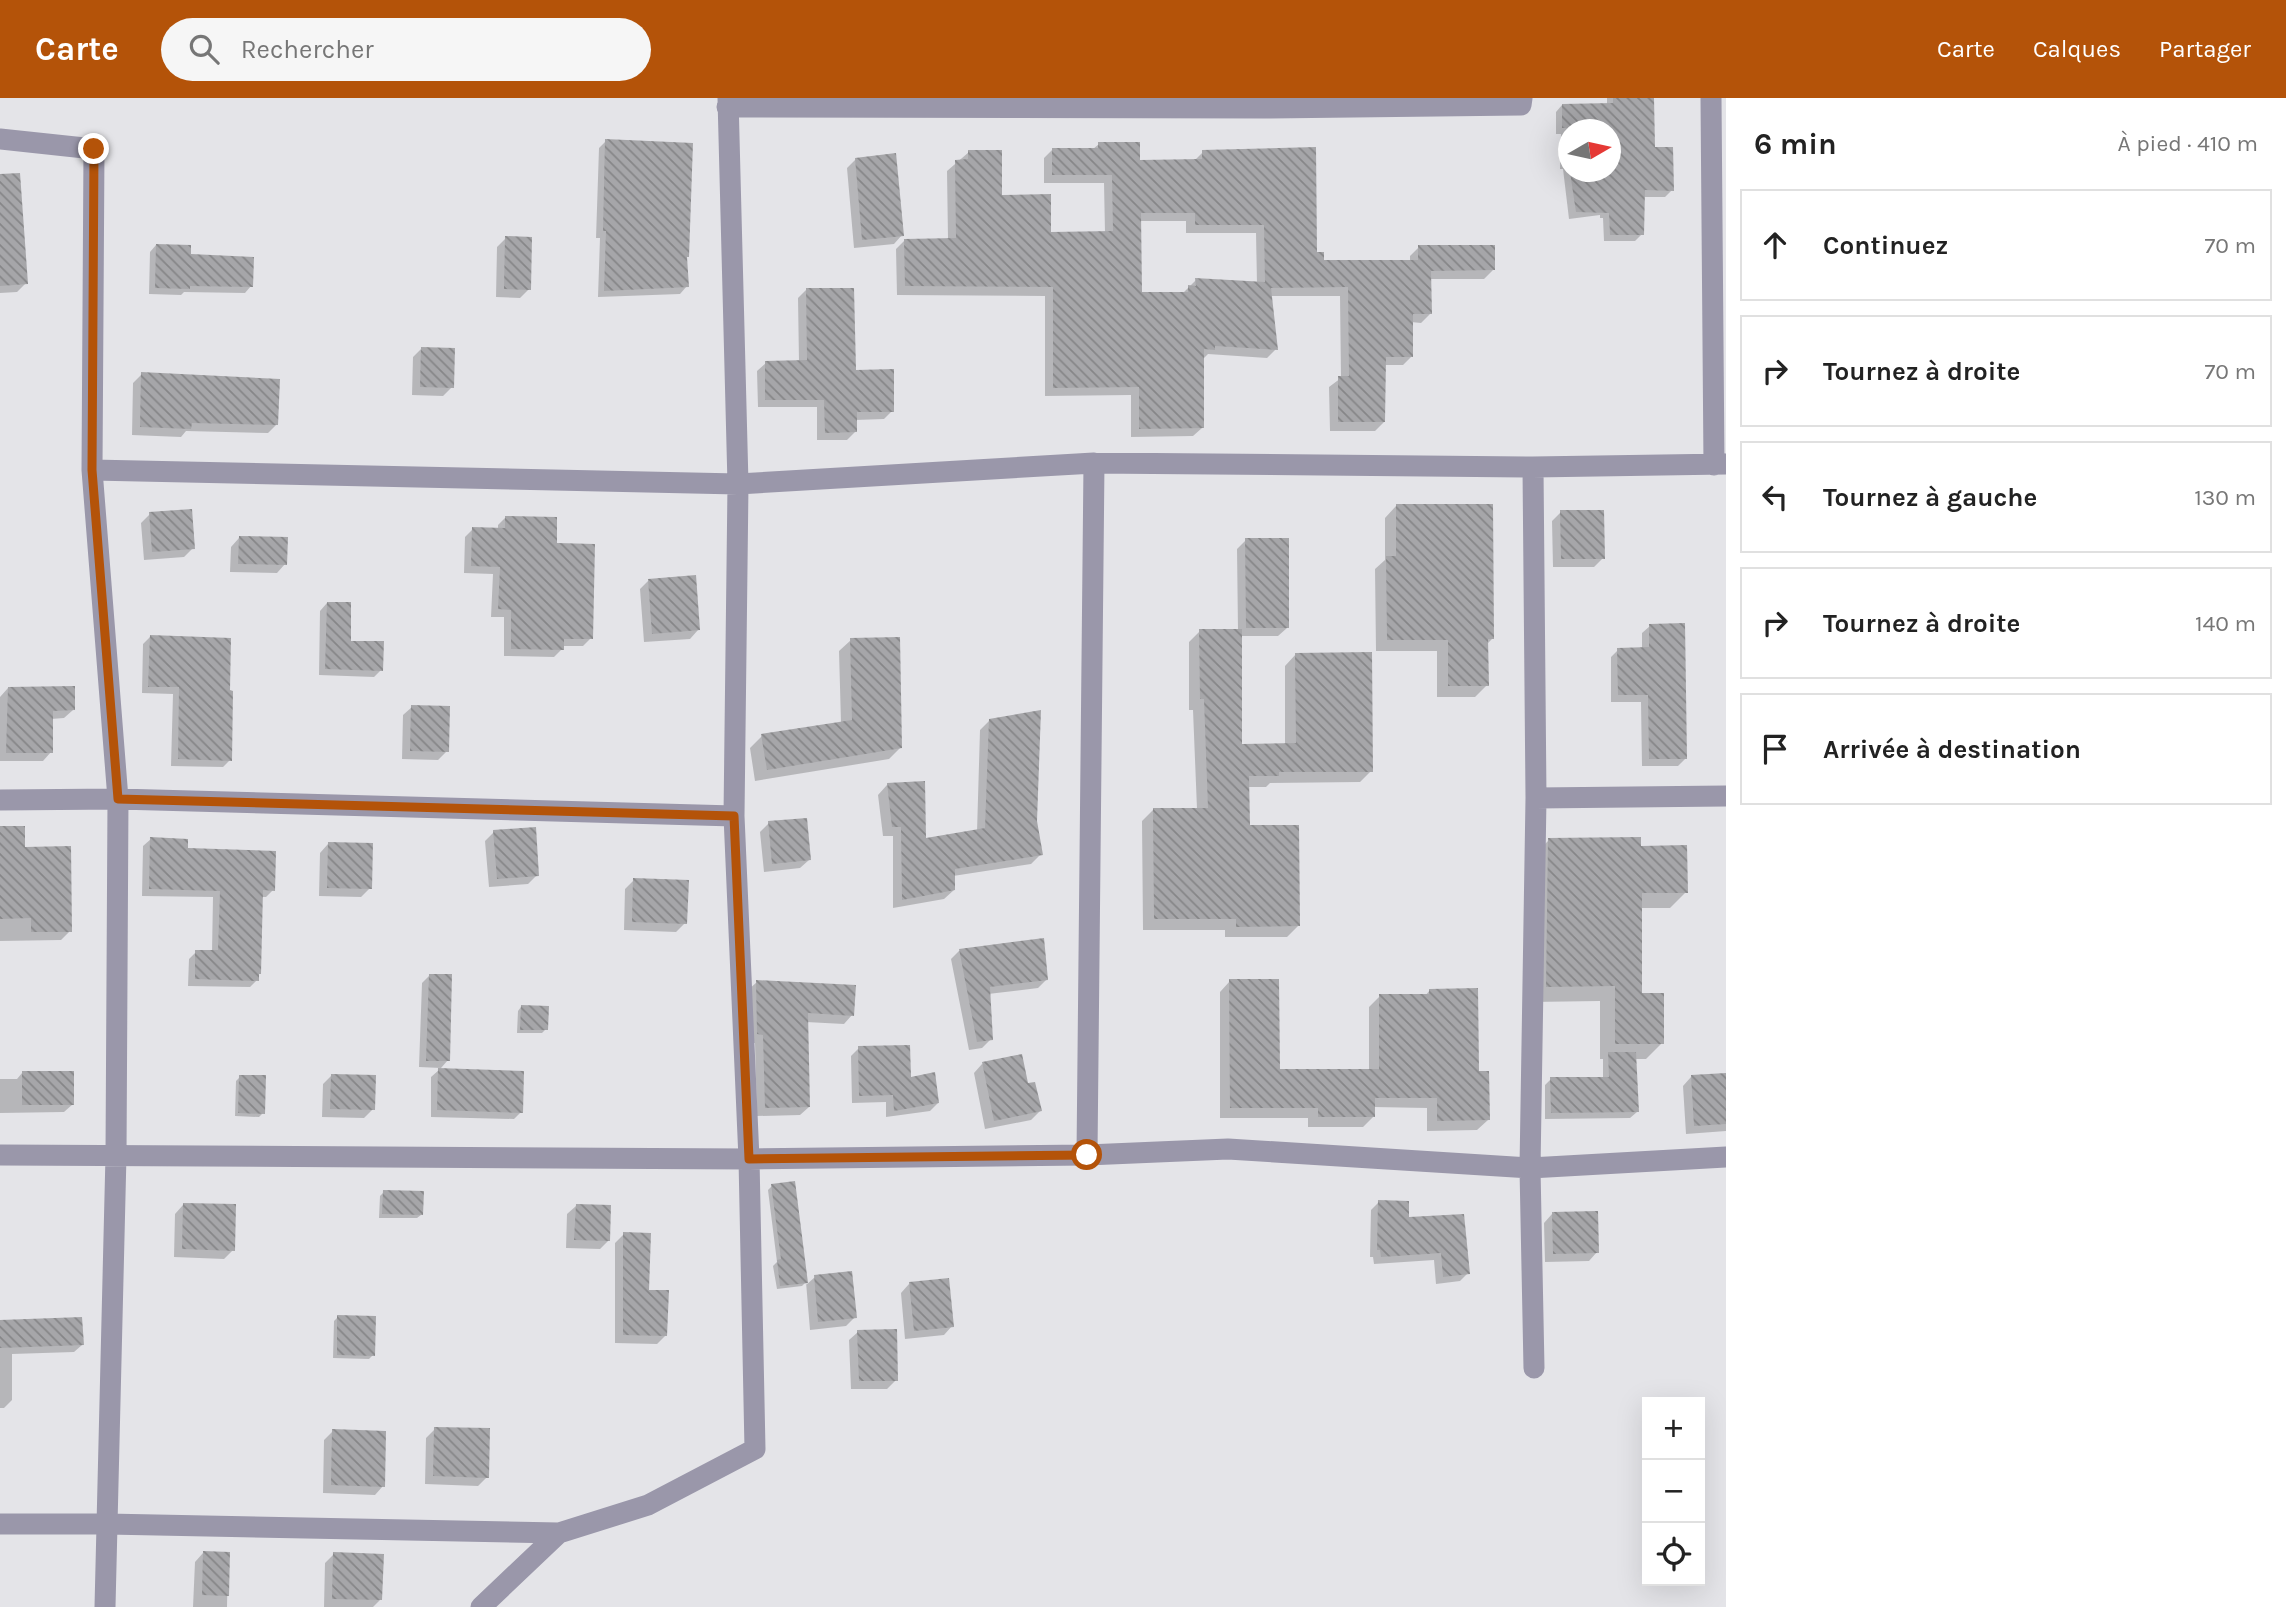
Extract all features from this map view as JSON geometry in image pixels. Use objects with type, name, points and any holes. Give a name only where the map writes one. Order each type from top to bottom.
[{"type":"street","points":[[0,1524],[559,1533],[648,1505],[755,1449],[749,1159],[734,816],[738,484],[728,102],[1268,108],[1521,105],[1522,98]]},
{"type":"street","points":[[92,470],[738,484],[1094,463],[1533,467],[1720,465],[1711,98]]},
{"type":"street","points":[[0,139],[94,149],[92,470],[118,799],[116,1155],[105,1607]]},
{"type":"street","points":[[1087,1155],[1094,463]]},
{"type":"street","points":[[1533,467],[1536,798],[1530,1168],[1534,1368]]},
{"type":"street","points":[[1536,798],[1726,796]]},
{"type":"street","points":[[0,800],[118,799],[734,816]]},
{"type":"street","points":[[0,1155],[749,1159],[1087,1155],[1228,1149],[1530,1168],[1726,1157]]},
{"type":"street","points":[[481,1607],[559,1533]]},
{"type":"building","points":[[1613,98],[1654,98],[1655,147],[1673,147],[1674,191],[1645,190],[1644,235],[1610,235],[1609,213],[1576,212],[1572,182],[1621,182],[1621,119],[1562,119],[1562,104],[1613,103]]},
{"type":"building","points":[[605,139],[693,143],[687,257],[689,287],[604,291]]},
{"type":"building","points":[[1098,142],[1140,142],[1140,160],[1202,159],[1202,150],[1316,147],[1317,252],[1324,252],[1324,260],[1418,260],[1418,245],[1495,245],[1495,270],[1431,271],[1432,314],[1413,314],[1413,357],[1386,357],[1385,422],[1338,422],[1338,376],[1349,376],[1348,287],[1271,288],[1278,350],[1215,346],[1215,350],[1204,349],[1204,428],[1139,429],[1139,387],[1053,388],[1053,287],[905,286],[904,239],[956,238],[955,160],[968,159],[968,150],[1002,150],[1002,195],[1051,194],[1051,232],[1113,231],[1112,175],[1052,175],[1052,148],[1098,148]],"holes":[[[1141,213],[1195,213],[1195,225],[1264,225],[1265,282],[1195,278],[1196,286],[1188,285],[1188,292],[1142,292]]]},
{"type":"building","points":[[896,153],[904,236],[862,240],[855,158]]},
{"type":"building","points":[[20,173],[28,284],[0,286],[0,174]]},
{"type":"building","points":[[505,236],[532,237],[531,290],[504,289]]},
{"type":"building","points":[[156,244],[191,245],[191,254],[254,257],[253,287],[155,288]]},
{"type":"building","points":[[806,288],[854,288],[856,370],[894,369],[894,412],[857,412],[857,432],[825,433],[824,400],[765,400],[765,361],[807,360]]},
{"type":"building","points":[[421,347],[455,348],[454,388],[420,387]]},
{"type":"building","points":[[141,372],[280,379],[278,425],[192,423],[191,429],[140,427]]},
{"type":"building","points":[[1396,504],[1493,504],[1494,639],[1488,639],[1489,686],[1448,686],[1448,640],[1387,640],[1386,556],[1396,556]]},
{"type":"building","points":[[192,509],[195,549],[152,552],[149,512]]},
{"type":"building","points":[[1560,510],[1604,510],[1605,559],[1561,559]]},
{"type":"building","points":[[505,516],[557,517],[557,543],[595,544],[593,639],[564,639],[564,650],[511,649],[511,610],[498,609],[500,567],[471,566],[472,527],[505,528]]},
{"type":"building","points":[[239,536],[288,537],[287,565],[238,564]]},
{"type":"building","points":[[1245,538],[1289,538],[1289,628],[1246,628]]},
{"type":"building","points":[[696,575],[700,630],[652,634],[648,579]]},
{"type":"building","points":[[327,602],[351,602],[351,641],[384,641],[383,671],[325,669]]},
{"type":"building","points":[[1685,623],[1687,759],[1649,759],[1648,695],[1618,695],[1617,648],[1649,647],[1649,624]]},
{"type":"building","points":[[1199,629],[1242,629],[1242,744],[1296,743],[1295,653],[1372,652],[1373,772],[1279,772],[1279,776],[1249,776],[1250,825],[1299,825],[1300,926],[1236,927],[1236,919],[1154,919],[1153,808],[1208,808],[1204,699],[1200,699]]},
{"type":"building","points":[[150,635],[231,638],[232,761],[178,759],[179,687],[148,687]]},
{"type":"building","points":[[900,637],[902,748],[767,770],[761,734],[852,720],[850,638]]},
{"type":"building","points":[[75,686],[75,710],[53,711],[53,753],[6,753],[8,687]]},
{"type":"building","points":[[411,705],[450,706],[449,752],[410,751]]},
{"type":"building","points":[[1041,710],[1037,821],[1043,855],[955,869],[955,890],[902,900],[901,827],[892,827],[887,783],[925,781],[926,838],[985,828],[989,719]]},
{"type":"building","points":[[807,818],[811,860],[772,864],[768,821]]},
{"type":"building","points":[[0,826],[25,826],[25,847],[71,846],[72,932],[31,932],[31,918],[0,919]]},
{"type":"building","points":[[536,827],[539,876],[497,879],[493,830]]},
{"type":"building","points":[[150,837],[188,839],[188,848],[276,851],[275,891],[263,890],[259,981],[195,979],[195,950],[218,950],[220,891],[149,889]]},
{"type":"building","points":[[1641,837],[1641,846],[1687,845],[1688,893],[1642,893],[1642,993],[1664,993],[1664,1044],[1615,1044],[1615,986],[1546,987],[1548,838]]},
{"type":"building","points":[[328,842],[373,843],[372,889],[327,888]]},
{"type":"building","points":[[633,878],[689,880],[687,924],[632,922]]},
{"type":"building","points":[[1044,938],[1048,980],[990,987],[993,1040],[977,1042],[959,949]]},
{"type":"building","points":[[429,974],[452,974],[450,1061],[426,1061]]},
{"type":"building","points":[[1229,979],[1279,979],[1280,1069],[1379,1069],[1379,994],[1429,994],[1429,989],[1478,988],[1479,1071],[1489,1071],[1490,1120],[1437,1121],[1437,1098],[1375,1098],[1375,1117],[1318,1117],[1318,1108],[1230,1108]]},
{"type":"building","points":[[756,980],[856,985],[854,1016],[808,1013],[810,1107],[765,1108],[763,1035],[757,1034]]},
{"type":"building","points":[[521,1005],[549,1006],[548,1030],[520,1030]]},
{"type":"building","points":[[910,1045],[911,1077],[935,1072],[939,1103],[894,1111],[893,1095],[859,1096],[858,1046]]},
{"type":"building","points":[[1608,1052],[1636,1052],[1639,1112],[1551,1113],[1550,1077],[1609,1077]]},
{"type":"building","points":[[1022,1054],[1028,1083],[1035,1082],[1042,1111],[994,1121],[982,1062]]},
{"type":"building","points":[[438,1068],[524,1071],[523,1113],[437,1110]]},
{"type":"building","points":[[22,1071],[74,1071],[74,1105],[22,1105]]},
{"type":"building","points":[[1726,1073],[1726,1124],[1694,1126],[1691,1075]]},
{"type":"building","points":[[331,1074],[376,1075],[375,1110],[330,1109]]},
{"type":"building","points":[[239,1075],[266,1075],[265,1114],[238,1113]]},
{"type":"building","points":[[795,1181],[808,1283],[780,1286],[777,1260],[781,1259],[771,1184]]},
{"type":"building","points":[[383,1190],[424,1191],[423,1215],[382,1214]]},
{"type":"building","points":[[1378,1200],[1409,1201],[1409,1217],[1464,1214],[1470,1274],[1443,1277],[1441,1253],[1381,1257],[1380,1250],[1377,1250]]},
{"type":"building","points":[[183,1203],[236,1204],[235,1251],[182,1249]]},
{"type":"building","points":[[576,1204],[611,1205],[610,1241],[574,1240]]},
{"type":"building","points":[[1598,1211],[1599,1253],[1553,1254],[1552,1212]]},
{"type":"building","points":[[623,1232],[651,1233],[649,1290],[669,1290],[667,1336],[623,1335]]},
{"type":"building","points":[[852,1271],[857,1318],[818,1322],[814,1275]]},
{"type":"building","points":[[949,1278],[954,1327],[914,1331],[909,1282]]},
{"type":"building","points":[[337,1315],[376,1316],[375,1356],[337,1355]]},
{"type":"building","points":[[82,1317],[84,1345],[0,1348],[0,1320]]},
{"type":"building","points":[[897,1329],[898,1381],[859,1381],[857,1330]]},
{"type":"building","points":[[434,1427],[490,1428],[489,1478],[433,1476]]},
{"type":"building","points":[[332,1429],[386,1431],[385,1487],[331,1485]]},
{"type":"building","points":[[203,1551],[230,1552],[229,1596],[202,1595]]},
{"type":"building","points":[[333,1552],[384,1554],[382,1600],[332,1599]]},
{"type":"route","points":[[94,149],[92,470],[118,799],[734,816],[749,1159],[1087,1155]]}]
